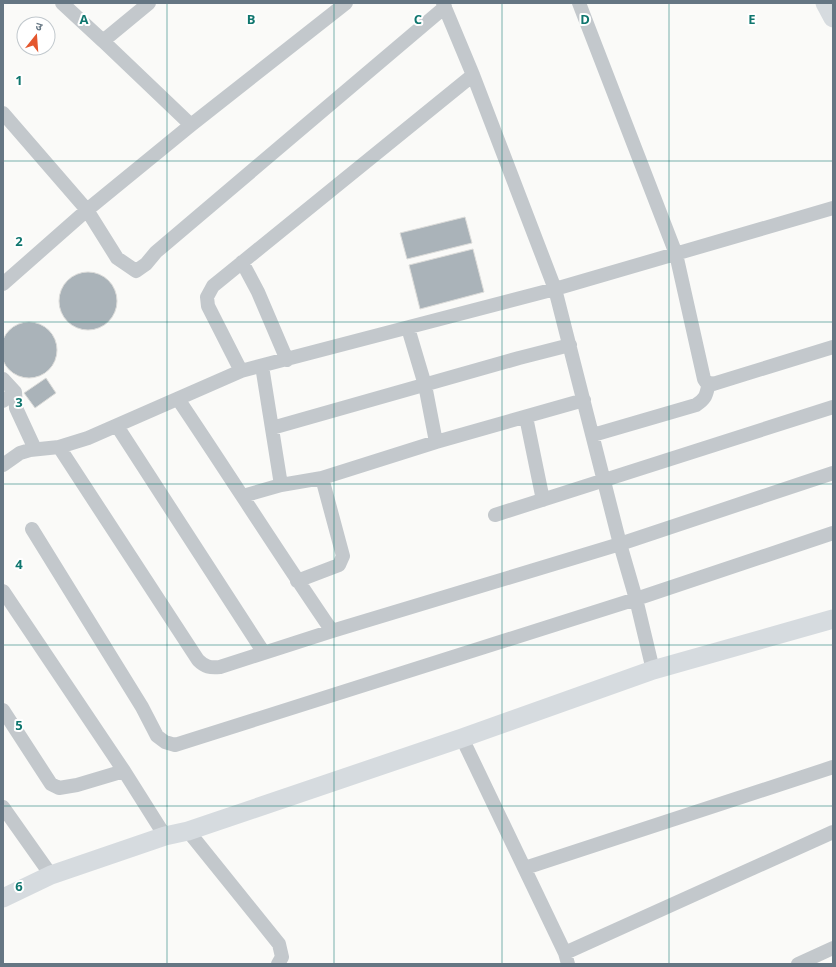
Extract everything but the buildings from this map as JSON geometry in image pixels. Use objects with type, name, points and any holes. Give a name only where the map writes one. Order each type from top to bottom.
[{"type":"street","points":[[62,3],[191,125]]},
{"type":"street","points":[[103,41],[149,3]]},
{"type":"street","points":[[3,284],[87,210],[191,125],[346,3]]},
{"type":"street","points":[[579,3],[676,254],[704,379],[706,382],[714,384],[833,347]]},
{"type":"street","points":[[825,3],[833,18]]},
{"type":"street","points":[[3,113],[87,210],[117,258],[136,271],[146,264],[156,252],[444,5],[473,75],[555,289],[620,544],[654,670]]},
{"type":"street","points":[[241,371],[208,306],[207,297],[213,286],[473,75]]},
{"type":"street","points":[[3,465],[20,453],[36,449],[59,447],[88,438],[241,371],[555,289],[833,208]]},
{"type":"street","points":[[242,262],[258,292],[287,360]]},
{"type":"street","points":[[408,328],[425,385],[436,442]]},
{"type":"street","points":[[272,428],[570,345]]},
{"type":"street","points":[[262,366],[281,485]]},
{"type":"street","points":[[3,379],[15,392],[16,408],[36,449]]},
{"type":"street","points":[[593,435],[696,405],[703,401],[706,397],[709,383]]},
{"type":"street","points":[[3,401],[15,392]]},
{"type":"street","points":[[178,399],[243,496],[297,581],[332,631]]},
{"type":"street","points":[[243,496],[281,485],[322,478],[436,442],[584,400]]},
{"type":"street","points":[[494,515],[833,407]]},
{"type":"street","points":[[526,417],[543,500]]},
{"type":"street","points":[[118,426],[264,653]]},
{"type":"street","points":[[59,447],[198,660],[203,665],[210,668],[220,667],[332,631],[620,544],[833,474]]},
{"type":"street","points":[[297,581],[339,565],[343,556],[322,478]]},
{"type":"street","points":[[32,529],[142,707],[157,736],[165,742],[175,745],[636,599],[833,534]]},
{"type":"street","points":[[3,591],[165,836]]},
{"type":"street","points":[[3,898],[51,875],[462,738],[654,670],[833,619]]},
{"type":"street","points":[[3,710],[51,784],[58,788],[77,785],[124,772]]},
{"type":"street","points":[[462,738],[567,959],[833,832]]},
{"type":"street","points":[[525,868],[833,767]]},
{"type":"street","points":[[3,807],[51,875]]},
{"type":"street","points":[[188,830],[279,944],[282,957],[278,964]]},
{"type":"street","points":[[798,964],[833,948]]}]
